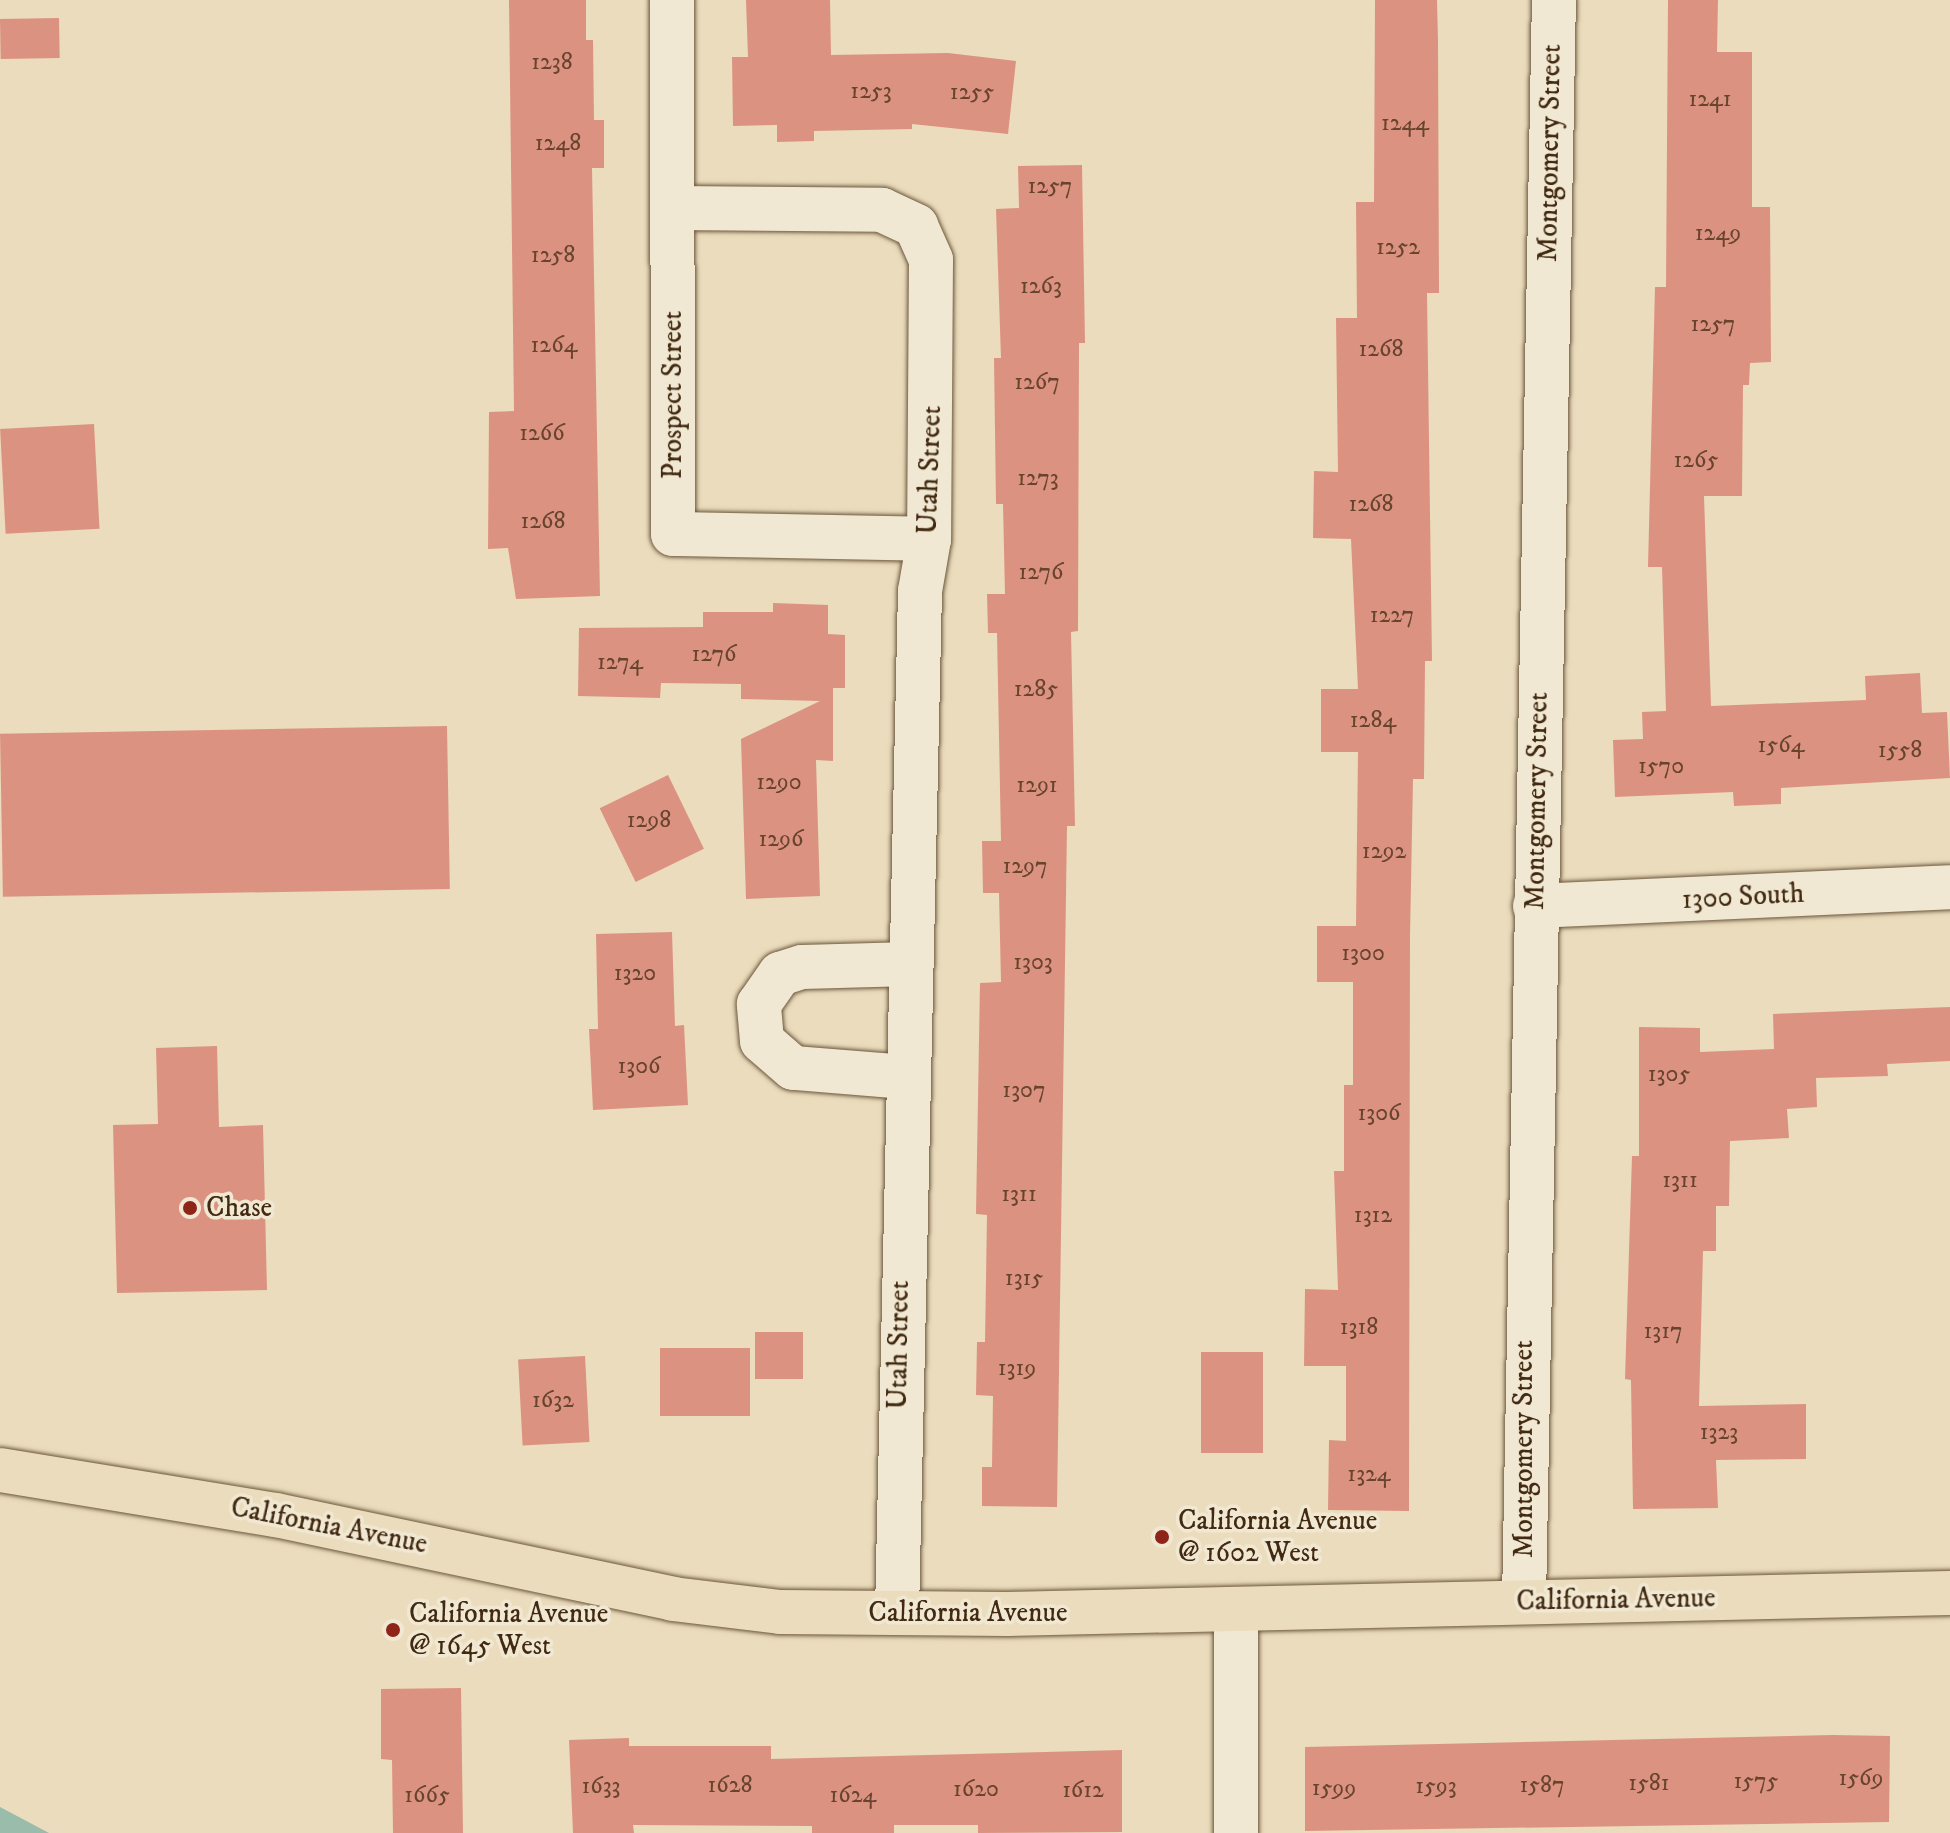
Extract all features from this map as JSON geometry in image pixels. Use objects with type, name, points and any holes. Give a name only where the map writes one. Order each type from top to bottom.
[{"type":"main road","name":"California Avenue","points":[[0,1470],[276,1515],[673,1599],[795,1613],[1236,1609],[1950,1593]]},
{"type":"street","name":"Prospect Street","points":[[672,0],[673,534],[929,539]]},
{"type":"street","name":"Montgomery Street","points":[[1524,1602],[1554,0]]},
{"type":"street","name":"Utah Street","points":[[673,208],[855,207],[897,214],[916,226],[934,277],[929,539],[920,591],[906,1077],[897,1613]]},
{"type":"street","name":"1300 South","points":[[1535,906],[1950,887]]},
{"type":"street","points":[[906,1077],[793,1068],[762,1041],[759,1004],[780,974],[802,967],[911,964]]},
{"type":"street","points":[[1236,1609],[1236,1833]]},
{"type":"shaded area","points":[[0,1807],[49,1833],[0,1833]]},
{"type":"building","points":[[509,0],[586,0],[586,40],[593,40],[594,120],[604,120],[604,168],[592,168],[600,596],[516,599],[508,548],[488,549],[489,412],[514,411]]},
{"type":"building","points":[[746,0],[830,0],[831,55],[948,53],[1016,61],[1008,134],[912,124],[912,129],[814,131],[814,141],[777,142],[777,125],[733,126],[732,57],[748,57]]},
{"type":"building","points":[[1375,0],[1437,0],[1438,41],[1439,293],[1427,293],[1432,661],[1425,661],[1424,779],[1413,779],[1409,1511],[1328,1510],[1329,1440],[1346,1441],[1346,1366],[1304,1366],[1305,1289],[1338,1290],[1334,1171],[1344,1171],[1344,1085],[1353,1085],[1353,982],[1317,982],[1317,926],[1356,926],[1358,752],[1321,752],[1321,689],[1358,689],[1351,539],[1313,538],[1314,471],[1338,472],[1336,318],[1357,318],[1356,202],[1374,202]]},
{"type":"building","points":[[1668,0],[1718,0],[1717,52],[1752,52],[1752,207],[1770,207],[1771,362],[1750,363],[1749,385],[1743,385],[1742,496],[1704,496],[1711,706],[1866,700],[1865,676],[1920,673],[1922,713],[1947,712],[1950,778],[1781,788],[1781,804],[1734,806],[1733,792],[1615,797],[1613,740],[1643,739],[1642,712],[1666,711],[1662,567],[1648,567],[1655,287],[1666,287]]},
{"type":"building","points":[[59,18],[60,58],[1,59],[0,19]]},
{"type":"building","points":[[1082,165],[1085,343],[1079,343],[1078,631],[1071,632],[1075,826],[1067,826],[1057,1507],[982,1506],[982,1467],[992,1467],[993,1396],[976,1395],[977,1342],[985,1342],[987,1215],[976,1214],[980,983],[1001,982],[999,893],[983,893],[982,841],[1001,841],[997,633],[988,633],[987,594],[1005,594],[1003,504],[996,504],[994,358],[1001,358],[996,209],[1019,208],[1018,166]]},
{"type":"building","points":[[94,424],[99,529],[6,534],[0,429]]},
{"type":"building","points":[[773,603],[828,605],[828,634],[845,635],[845,688],[833,688],[833,761],[816,760],[820,896],[746,899],[741,739],[820,701],[741,699],[741,684],[661,683],[660,698],[578,696],[579,628],[703,627],[703,612],[773,612]]},
{"type":"building","points":[[447,726],[450,889],[3,897],[0,734]]},
{"type":"building","points":[[668,775],[704,849],[636,882],[600,808]]},
{"type":"building","points":[[672,932],[675,1026],[684,1025],[688,1105],[593,1110],[589,1029],[598,1029],[596,934]]},
{"type":"building","points":[[1950,1007],[1950,1061],[1887,1064],[1888,1076],[1816,1078],[1817,1107],[1787,1109],[1789,1138],[1730,1141],[1729,1206],[1716,1206],[1716,1251],[1703,1251],[1699,1406],[1806,1404],[1806,1459],[1716,1460],[1718,1508],[1633,1509],[1631,1380],[1625,1379],[1632,1156],[1639,1156],[1639,1027],[1700,1028],[1700,1052],[1774,1049],[1773,1014]]},
{"type":"building","name":"Chase","points":[[217,1046],[219,1127],[263,1125],[267,1290],[117,1293],[113,1125],[158,1124],[156,1048]]},
{"type":"building","points":[[755,1332],[803,1332],[803,1379],[755,1379]]},
{"type":"building","points":[[660,1348],[750,1348],[750,1416],[660,1416]]},
{"type":"building","points":[[1201,1352],[1263,1352],[1263,1453],[1201,1453]]},
{"type":"building","points":[[585,1356],[590,1442],[523,1445],[518,1360]]},
{"type":"building","points":[[461,1688],[463,1833],[393,1833],[392,1760],[381,1759],[381,1689]]},
{"type":"building","points":[[1890,1736],[1889,1822],[1305,1831],[1305,1747]]},
{"type":"building","points":[[629,1738],[629,1746],[771,1746],[771,1759],[1122,1750],[1122,1832],[978,1833],[978,1825],[894,1825],[894,1833],[812,1833],[812,1826],[633,1825],[634,1833],[573,1833],[569,1740]]},
{"type":"place","name":"Chase","points":[[190,1208]]},
{"type":"place","name":"California Avenue @ 1602 West","points":[[1162,1537]]},
{"type":"place","name":"California Avenue @ 1645 West","points":[[393,1630]]}]
